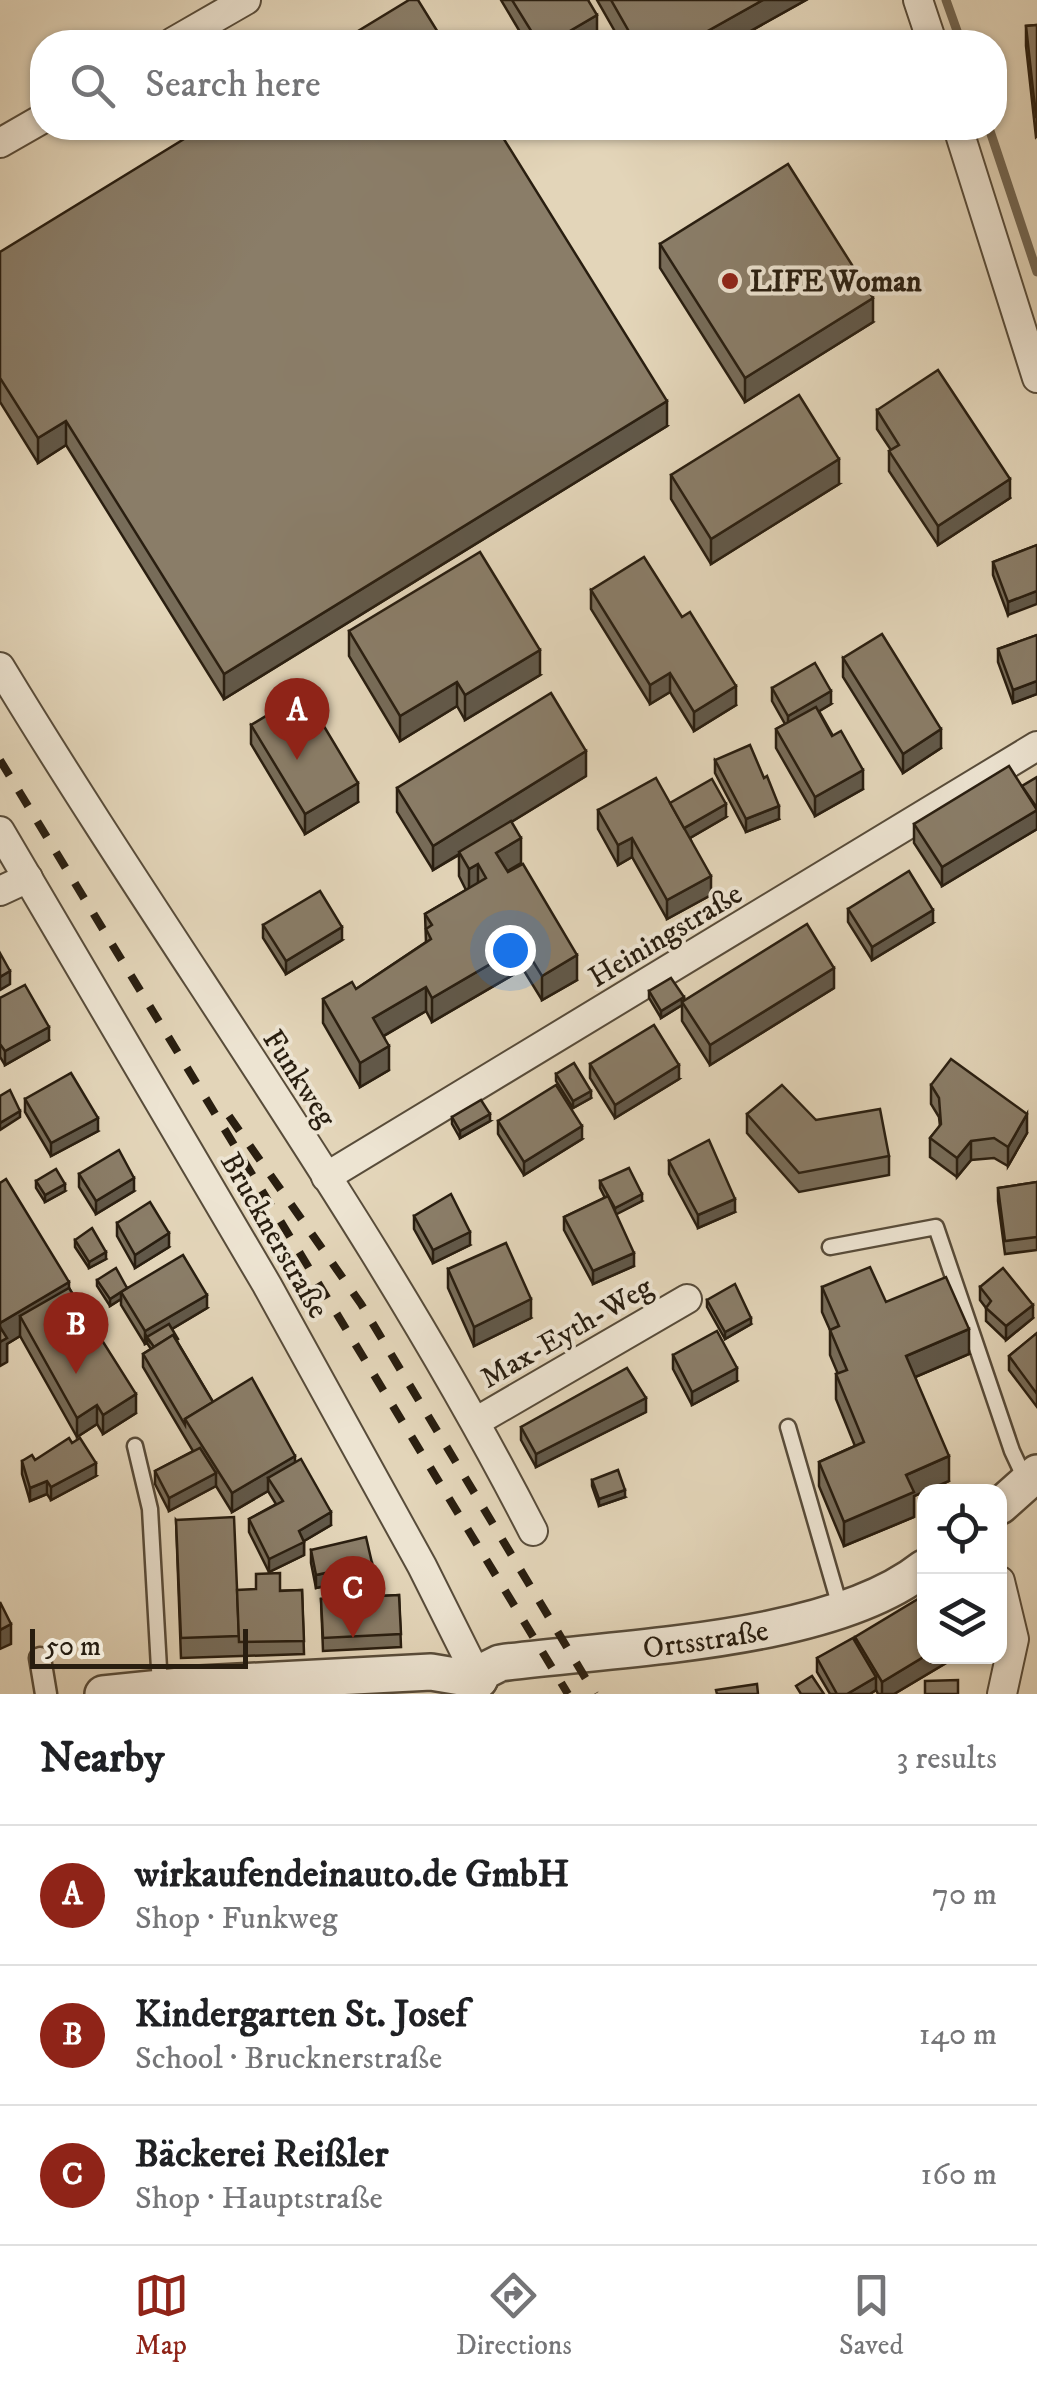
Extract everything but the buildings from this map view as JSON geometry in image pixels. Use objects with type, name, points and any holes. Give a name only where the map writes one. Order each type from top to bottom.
[{"type":"street","points":[[194,30],[246,0]]},
{"type":"street","points":[[918,0],[928,30]]},
{"type":"street","points":[[0,144],[30,126]]},
{"type":"street","points":[[962,140],[1037,378]]},
{"type":"street","name":"Funkweg","points":[[0,667],[326,1177],[476,1421],[534,1531]]},
{"type":"street","name":"Heiningstraße","points":[[326,1177],[1037,746]]},
{"type":"street","name":"Brucknerstraße","points":[[0,831],[268,1285],[422,1566],[479,1687]]},
{"type":"street","points":[[0,891],[28,878]]},
{"type":"street","name":"Max-Eyth-Weg","points":[[476,1421],[687,1299]]},
{"type":"street","points":[[1007,1500],[1032,1478]]},
{"type":"street","name":"Ortsstraße","points":[[479,1687],[484,1671],[500,1663],[738,1632],[841,1610],[917,1572]]},
{"type":"street","points":[[1002,1694],[1014,1639],[1007,1610]]},
{"type":"street","points":[[40,1658],[46,1694]]},
{"type":"street","points":[[103,1694],[160,1686],[200,1689],[431,1672],[479,1687]]},
{"type":"lane","points":[[830,1247],[936,1227],[1012,1451],[1032,1478]]},
{"type":"lane","points":[[788,1427],[841,1610]]},
{"type":"lane","points":[[136,1446],[150,1509],[160,1686]]},
{"type":"waterway","points":[[946,0],[957,30]]},
{"type":"waterway","points":[[993,140],[1037,272]]},
{"type":"railway","points":[[0,760],[568,1694]]},
{"type":"railway","points":[[229,1116],[361,1304],[595,1694]]},
{"type":"place","name":"LIFE Woman","points":[[730,281]]},
{"type":"place","name":"wirkaufendeinauto.de GmbH","points":[[297,760]]},
{"type":"place","name":"Kindergarten St. Josef","points":[[76,1374]]},
{"type":"place","name":"Bäckerei Reißler","points":[[353,1638]]}]
